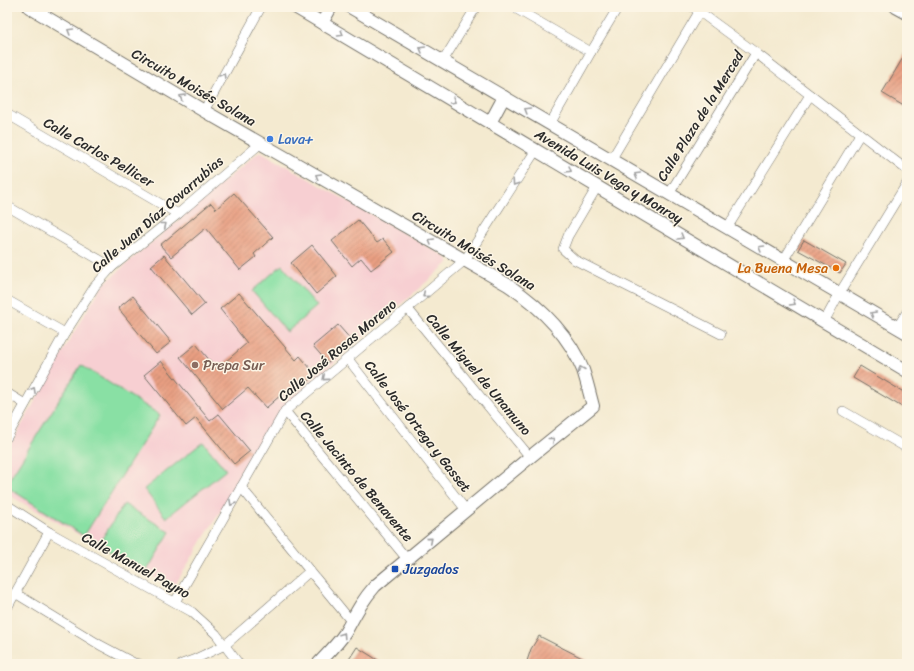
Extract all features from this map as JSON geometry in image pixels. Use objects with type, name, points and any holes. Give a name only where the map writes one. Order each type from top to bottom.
[{"type":"main road","name":"Circuito Moisés Solana","points":[[29,7],[204,111],[508,285],[527,298],[556,328],[569,345],[582,370],[593,406],[407,559],[371,591],[360,604],[344,634],[318,664]]},
{"type":"main road","name":"Avenida Luis Vega y Monroy","points":[[295,7],[907,371]]},
{"type":"main road","points":[[322,23],[331,7]]},
{"type":"main road","name":"Avenida Luis Vega y Monroy","points":[[350,7],[902,330]]},
{"type":"main road","points":[[896,7],[907,14]]},
{"type":"main road","points":[[490,123],[504,97]]},
{"type":"street","points":[[204,111],[261,7]]},
{"type":"street","points":[[513,7],[591,52]]},
{"type":"street","points":[[550,124],[618,7]]},
{"type":"street","points":[[443,61],[471,8]]},
{"type":"street","points":[[611,160],[696,10],[756,53],[907,170]]},
{"type":"street","name":"Calle Plaza de la Merced","points":[[669,194],[756,53]]},
{"type":"street","points":[[727,228],[810,95]]},
{"type":"street","name":"Calle Carlos Pellicer","points":[[7,114],[178,214]]},
{"type":"street","points":[[783,261],[860,134]]},
{"type":"street","name":"Calle Juan Díaz Covarrubias","points":[[7,437],[65,333],[95,286],[112,267],[178,214],[261,143]]},
{"type":"street","name":"Calle José Rosas Moreno","points":[[175,602],[285,411],[465,260],[536,150]]},
{"type":"street","points":[[824,322],[839,294],[907,183]]},
{"type":"street","points":[[597,187],[568,236],[563,248],[575,260],[721,334]]},
{"type":"street","points":[[7,206],[112,267]]},
{"type":"street","points":[[7,300],[65,333]]},
{"type":"street","name":"Calle Miguel de Unamuno","points":[[408,309],[530,457]]},
{"type":"street","points":[[902,330],[907,312]]},
{"type":"street","name":"Calle José Ortega y Gasset","points":[[348,359],[466,510]]},
{"type":"street","points":[[7,393],[25,404]]},
{"type":"street","name":"Calle Jacinto de Benavente","points":[[285,411],[407,559]]},
{"type":"street","points":[[843,411],[907,448]]},
{"type":"street","points":[[241,487],[351,621]]},
{"type":"street","name":"Calle Manuel Payno","points":[[7,505],[49,532],[192,612],[206,624],[225,645],[239,664]]},
{"type":"street","points":[[7,608],[49,532]]},
{"type":"street","points":[[182,664],[225,645],[310,571]]},
{"type":"street","points":[[15,593],[100,645],[134,663],[139,664]]},
{"type":"shaded area","name":"Prepa Sur","points":[[260,151],[446,257],[448,263],[286,405],[173,588],[7,494],[7,451],[82,318],[103,285]]},
{"type":"green space","points":[[282,265],[317,306],[287,332],[252,291]]},
{"type":"green space","points":[[81,365],[160,415],[84,536],[7,487],[7,483]]},
{"type":"green space","points":[[203,442],[226,470],[166,518],[144,489]]},
{"type":"green space","points":[[124,504],[170,532],[146,572],[98,545]]},
{"type":"building","points":[[907,51],[907,108],[882,93]]},
{"type":"building","points":[[234,193],[273,237],[254,254],[256,257],[240,270],[206,228],[171,257],[160,245],[211,203],[216,209]]},
{"type":"building","points":[[358,220],[377,243],[383,239],[394,252],[371,270],[361,258],[352,266],[332,241]]},
{"type":"building","points":[[804,240],[846,264],[840,273],[798,250]]},
{"type":"building","points":[[312,245],[337,276],[316,294],[291,263]]},
{"type":"building","points":[[164,255],[205,304],[192,315],[151,266]]},
{"type":"building","points":[[239,293],[296,360],[300,356],[316,375],[293,394],[289,388],[266,408],[248,388],[223,409],[180,357],[196,344],[217,369],[247,343],[220,309]]},
{"type":"building","points":[[133,296],[171,342],[156,354],[118,308]]},
{"type":"building","points":[[338,325],[353,342],[328,363],[313,346]]},
{"type":"building","points":[[161,361],[210,421],[219,414],[250,451],[234,464],[196,418],[186,426],[144,375]]},
{"type":"building","points":[[860,366],[907,394],[907,410],[853,378]]},
{"type":"building","points":[[539,636],[594,664],[526,664],[531,649]]},
{"type":"building","points":[[357,647],[384,664],[346,664]]},
{"type":"place","name":"Lava+","points":[[270,139]]},
{"type":"place","name":"La Buena Mesa","points":[[836,268]]},
{"type":"place","name":"Prepa Sur","points":[[195,365]]},
{"type":"place","name":"Juzgados","points":[[395,569]]}]
